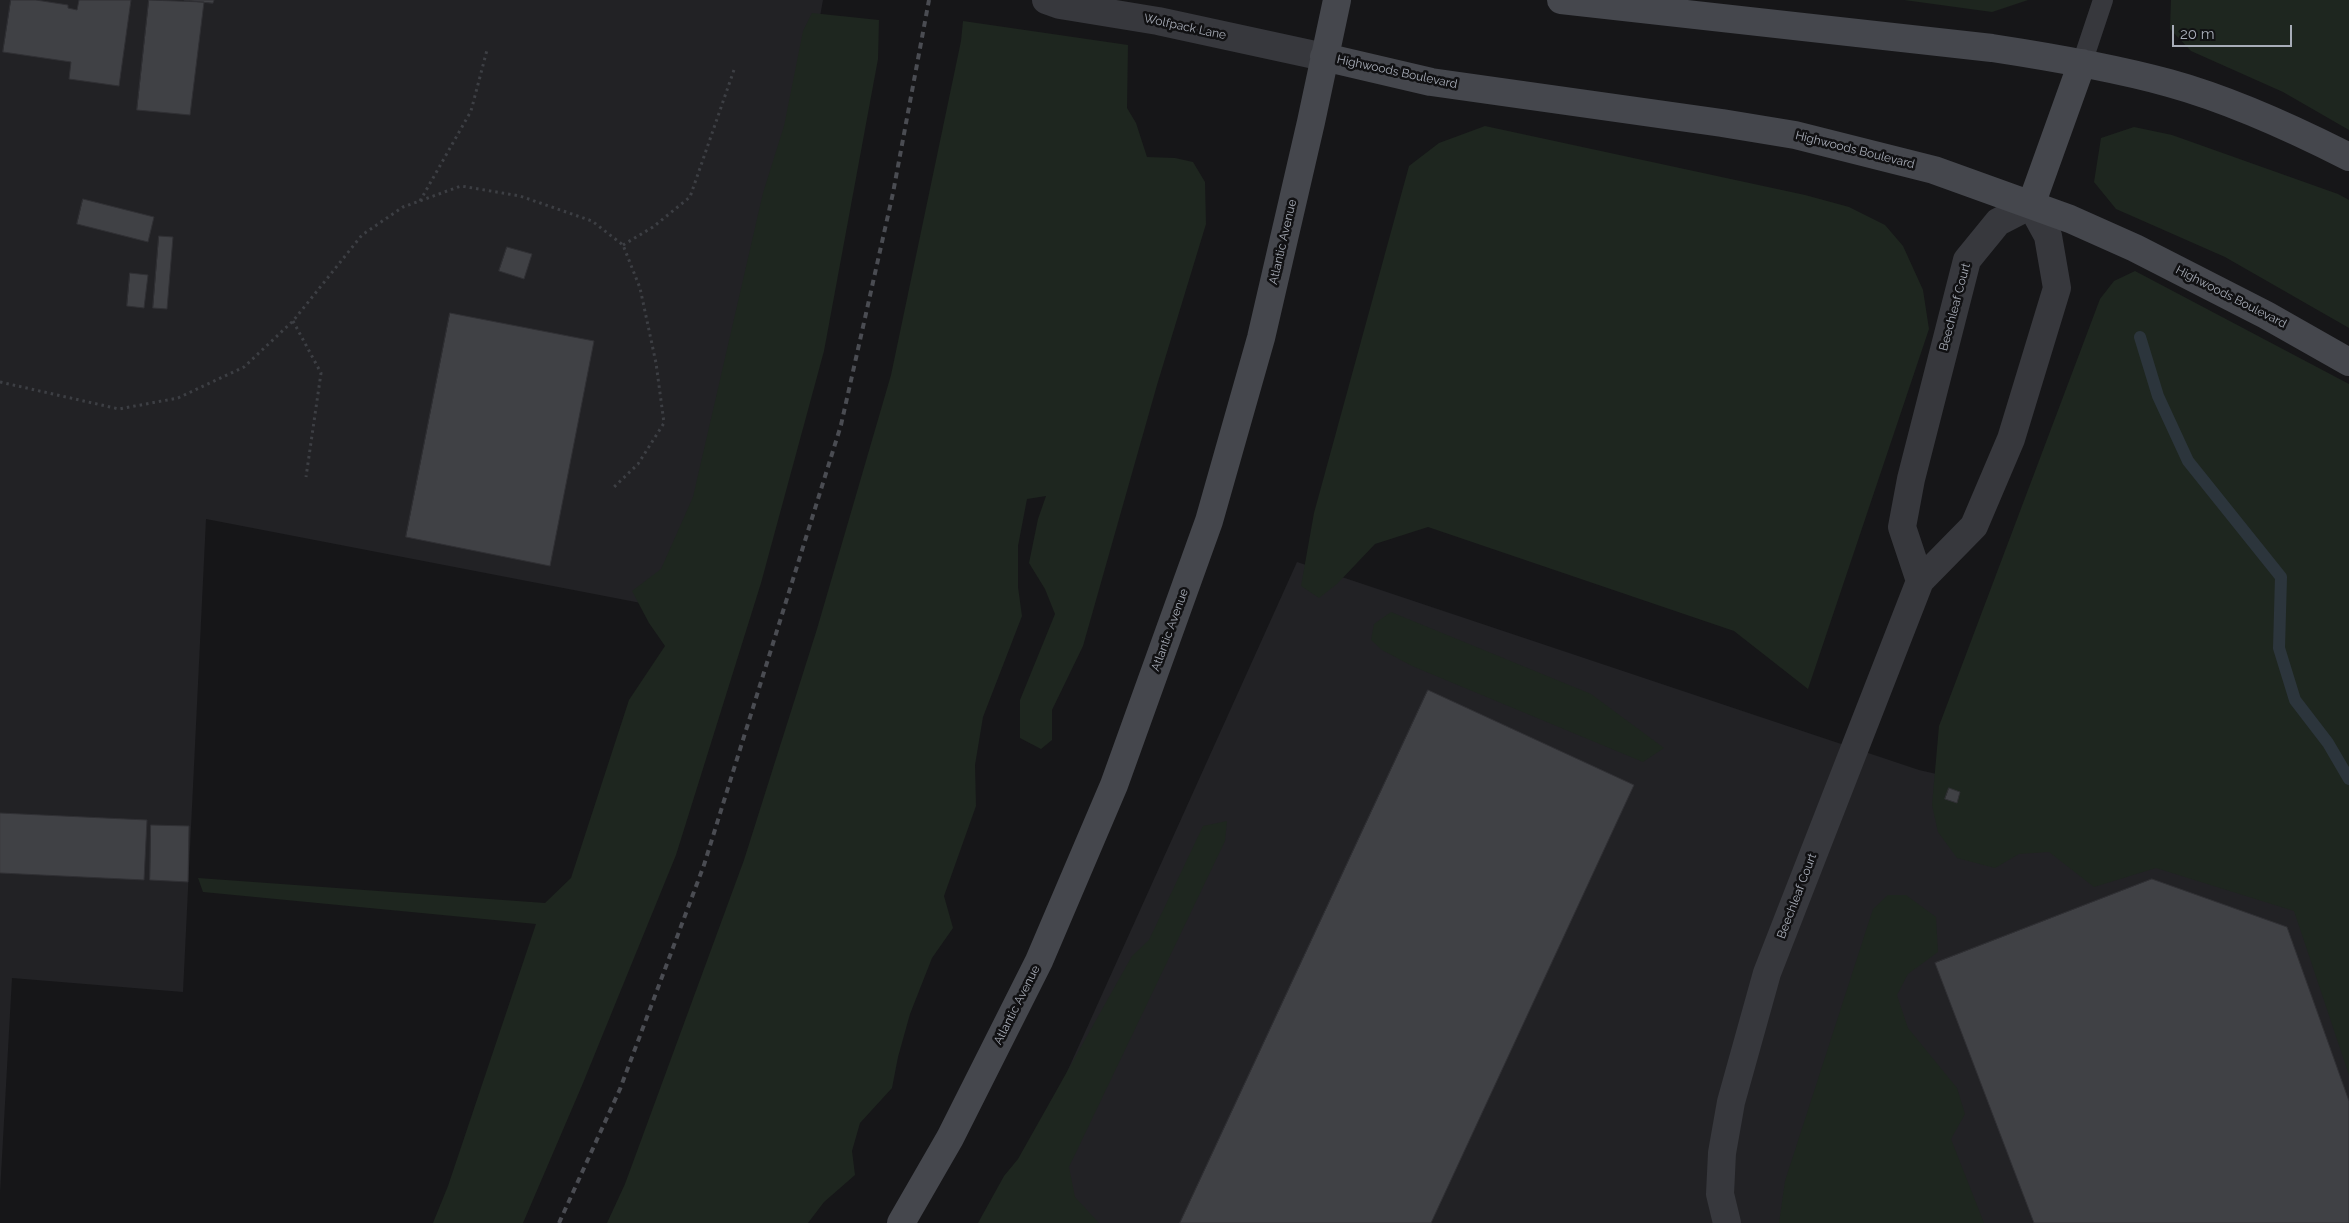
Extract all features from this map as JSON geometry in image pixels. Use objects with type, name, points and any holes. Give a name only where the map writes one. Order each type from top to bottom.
[{"type":"main road","name":"Atlantic Avenue","points":[[901,1223],[950,1138],[1039,961],[1114,785],[1209,520],[1261,338],[1337,0]]},
{"type":"main road","points":[[1561,0],[1992,48],[2082,63],[2169,83],[2303,133],[2349,157]]},
{"type":"main road","name":"Highwoods Boulevard","points":[[1324,57],[1431,82],[1795,135],[1934,170],[2070,219],[2135,248],[2266,314],[2349,362]]},
{"type":"main road","points":[[2031,205],[2082,63]]},
{"type":"street","name":"Wolfpack Lane","points":[[1046,0],[1060,5],[1167,22],[1324,57]]},
{"type":"street","name":"Beechleaf Court","points":[[1727,1223],[1720,1194],[1722,1152],[1731,1102],[1767,974],[1920,581],[1974,526],[2010,440],[2043,328],[2057,288],[2048,236],[2031,205],[1998,222],[1967,260],[1911,478],[1902,526],[1920,581]]},
{"type":"lane","points":[[2082,63],[2103,0]]},
{"type":"path","points":[[420,201],[471,111],[487,50]]},
{"type":"path","points":[[623,244],[653,228],[690,197],[736,67]]},
{"type":"path","points":[[0,382],[119,409],[178,398],[244,367],[293,321],[362,236],[403,207],[461,186],[520,196],[592,220],[623,244],[640,288],[656,363],[664,423],[638,464],[612,489]]},
{"type":"path","points":[[293,321],[321,373],[306,476]]},
{"type":"shaded area","points":[[0,0],[823,0],[810,72],[672,609],[206,519],[183,992],[12,978],[0,1193]]},
{"type":"shaded area","points":[[1904,0],[2028,0],[1992,12]]},
{"type":"shaded area","points":[[2171,0],[2349,0],[2349,130],[2283,92],[2191,51],[2170,29]]},
{"type":"shaded area","points":[[812,13],[879,20],[878,59],[824,351],[761,583],[676,855],[583,1083],[523,1223],[433,1223],[448,1186],[536,924],[203,892],[198,878],[545,903],[571,878],[629,700],[665,646],[649,623],[632,591],[661,569],[693,497],[763,193],[784,126],[803,31]]},
{"type":"shaded area","points":[[963,21],[1128,45],[1127,108],[1136,123],[1147,157],[1175,158],[1193,162],[1205,182],[1206,224],[1157,385],[1083,646],[1052,710],[1052,740],[1041,749],[1020,738],[1020,700],[1055,614],[1045,589],[1029,563],[1038,519],[1046,496],[1027,499],[1018,546],[1018,587],[1022,616],[983,717],[975,765],[976,806],[944,896],[953,928],[932,958],[910,1014],[892,1088],[860,1123],[852,1151],[855,1175],[824,1202],[808,1223],[607,1223],[625,1184],[744,860],[817,629],[891,375],[961,41]]},
{"type":"shaded area","points":[[1485,126],[1805,195],[1849,207],[1885,225],[1903,246],[1923,290],[1929,329],[1808,689],[1734,631],[1428,527],[1375,544],[1337,584],[1319,598],[1301,586],[1314,513],[1409,166],[1439,143]]},
{"type":"shaded area","points":[[2134,127],[2172,135],[2338,194],[2349,200],[2349,328],[2225,257],[2116,209],[2094,182],[2101,138]]},
{"type":"shaded area","points":[[2135,271],[2349,384],[2349,1075],[2294,911],[2156,868],[2094,887],[2049,852],[2019,854],[1995,868],[1957,858],[1938,832],[1932,805],[1939,726],[2100,299],[2114,281]]},
{"type":"shaded area","points":[[1297,562],[1919,770],[2349,869],[2349,1223],[1038,1223],[1012,1194]]},
{"type":"shaded area","points":[[1391,612],[1591,694],[1664,748],[1643,762],[1412,666],[1382,650],[1371,640],[1374,624]]},
{"type":"shaded area","points":[[1227,821],[1225,841],[1069,1167],[1075,1197],[1099,1223],[978,1223],[1004,1176],[1018,1159],[1132,956],[1149,940],[1203,826]]},
{"type":"shaded area","points":[[1888,895],[1906,895],[1936,917],[1938,952],[1908,974],[1897,995],[1908,1028],[1957,1088],[1965,1114],[1951,1139],[1984,1223],[1779,1223],[1785,1181],[1873,909]]},
{"type":"building","points":[[11,0],[36,0],[68,5],[68,8],[77,10],[79,0],[131,0],[119,86],[69,79],[71,62],[3,52]]},
{"type":"building","points":[[149,0],[204,2],[190,115],[137,110]]},
{"type":"building","points":[[184,0],[214,0],[213,3]]},
{"type":"building","points":[[83,199],[154,217],[148,242],[77,224]]},
{"type":"building","points":[[159,236],[173,237],[167,309],[153,308]]},
{"type":"building","points":[[507,247],[532,254],[524,279],[499,271]]},
{"type":"building","points":[[130,273],[148,275],[144,308],[127,306]]},
{"type":"building","points":[[450,313],[594,341],[550,566],[406,537]]},
{"type":"building","points":[[1428,690],[1634,785],[1431,1223],[1180,1223]]},
{"type":"building","points":[[1949,788],[1960,792],[1957,803],[1945,799]]},
{"type":"building","points":[[0,813],[147,820],[144,880],[0,873]]},
{"type":"building","points":[[151,825],[189,826],[188,882],[150,880]]},
{"type":"building","points":[[2152,879],[2287,927],[2349,1101],[2349,1223],[2034,1223],[1935,963]]},
{"type":"waterway","points":[[2140,337],[2158,396],[2188,461],[2281,577],[2279,648],[2295,700],[2328,743],[2349,779]]},
{"type":"railway","points":[[559,1223],[620,1089],[704,865],[841,425],[893,193],[929,0]]}]
